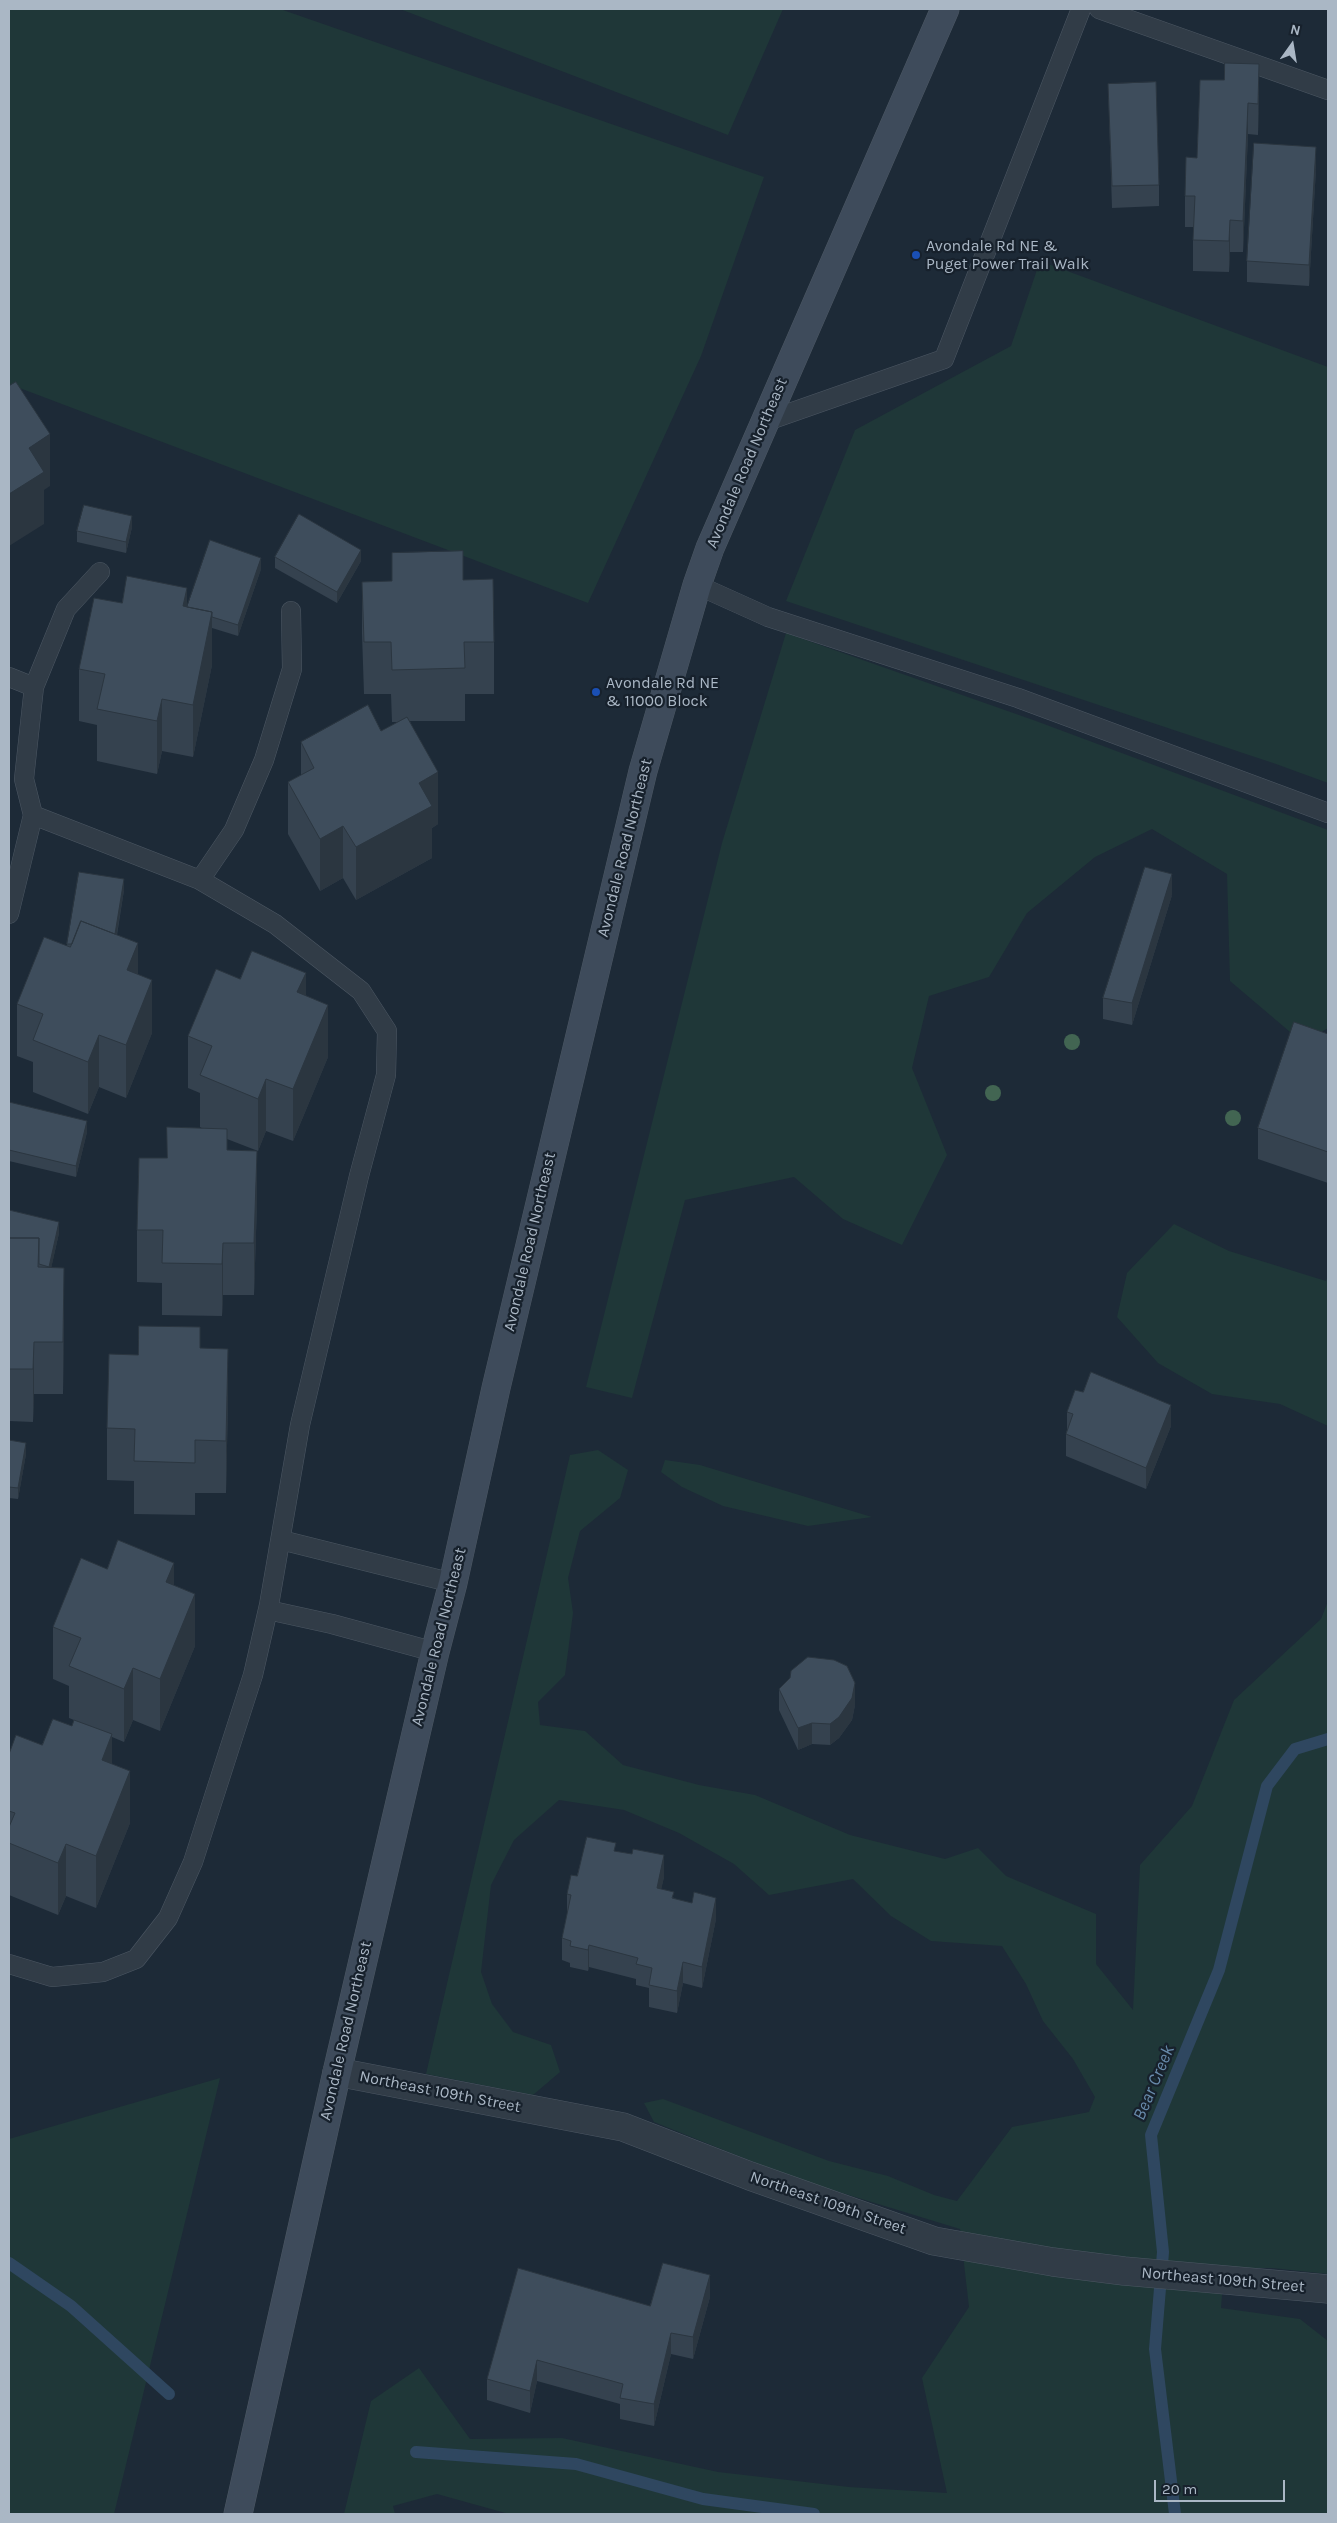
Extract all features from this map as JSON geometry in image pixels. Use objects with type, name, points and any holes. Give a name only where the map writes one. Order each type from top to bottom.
[{"type":"main road","name":"Avondale Road Northeast","points":[[238,2514],[337,2072],[435,1652],[453,1584],[500,1368],[643,772],[697,585],[710,548],[945,9]]},
{"type":"street","name":"Northeast 109th Street","points":[[337,2072],[623,2127],[750,2176],[934,2241],[1053,2262],[1124,2271],[1328,2289]]},
{"type":"lane","points":[[764,422],[944,359],[1081,9]]},
{"type":"lane","points":[[1099,9],[1328,90]]},
{"type":"lane","points":[[9,914],[33,814],[24,779],[34,687],[66,609],[100,572]]},
{"type":"lane","points":[[697,585],[768,617],[1018,698],[1328,813]]},
{"type":"lane","points":[[200,880],[234,830],[264,760],[292,669],[291,611]]},
{"type":"lane","points":[[9,677],[34,687]]},
{"type":"lane","points":[[9,1964],[52,1977],[103,1972],[136,1959],[168,1918],[193,1862],[253,1675],[268,1610],[300,1426],[359,1176],[386,1075],[387,1031],[361,991],[275,924],[200,880],[33,814]]},
{"type":"lane","points":[[281,1540],[453,1584]]},
{"type":"lane","points":[[268,1610],[332,1624],[435,1652]]},
{"type":"green space","points":[[9,9],[280,9],[764,177],[701,356],[588,603],[9,384]]},
{"type":"green space","points":[[400,9],[783,9],[728,135]]},
{"type":"green space","points":[[1040,261],[1328,367],[1328,783],[786,601],[855,430],[1011,346]]},
{"type":"green space","points":[[786,633],[1036,721],[1328,830],[1328,1028],[1303,1043],[1230,981],[1227,874],[1152,829],[1095,857],[1027,913],[989,977],[929,996],[912,1068],[947,1155],[902,1245],[843,1219],[794,1177],[685,1200],[632,1398],[586,1387],[722,843]]},
{"type":"green space","points":[[1174,1224],[1229,1251],[1326,1281],[1328,1275],[1328,1426],[1280,1404],[1212,1394],[1158,1363],[1117,1317],[1127,1273]]},
{"type":"green space","points":[[598,1450],[628,1470],[620,1498],[580,1531],[568,1578],[573,1613],[565,1675],[538,1702],[540,1725],[585,1731],[623,1765],[699,1785],[755,1795],[850,1835],[945,1859],[978,1848],[1006,1876],[1096,1914],[1096,1964],[1133,2010],[1140,1865],[1192,1806],[1234,1700],[1321,1619],[1328,1601],[1328,2274],[1272,2268],[1224,2268],[1221,2308],[1300,2319],[1328,2341],[1328,2514],[509,2514],[437,2494],[393,2506],[395,2514],[344,2514],[371,2401],[419,2368],[470,2439],[562,2438],[718,2472],[849,2487],[947,2493],[922,2378],[969,2307],[960,2229],[793,2178],[654,2122],[644,2103],[663,2099],[829,2161],[888,2176],[934,2195],[957,2201],[1012,2127],[1089,2112],[1095,2097],[1073,2059],[1043,2021],[1026,1984],[1002,1946],[931,1941],[891,1916],[853,1879],[769,1895],[734,1864],[679,1833],[624,1810],[559,1800],[514,1840],[491,1885],[481,1972],[492,2004],[513,2032],[551,2045],[560,2072],[533,2095],[426,2074],[570,1455]]},
{"type":"green space","points":[[665,1460],[700,1465],[872,1517],[808,1526],[723,1506],[682,1487],[661,1472]]},
{"type":"green space","points":[[220,2078],[114,2514],[9,2514],[9,2139]]},
{"type":"building","points":[[1225,63],[1259,64],[1258,104],[1248,103],[1243,221],[1230,220],[1229,241],[1193,240],[1195,196],[1185,196],[1186,157],[1197,158],[1200,80],[1224,80]]},
{"type":"building","points":[[1156,82],[1159,185],[1112,186],[1108,84]]},
{"type":"building","points":[[1254,143],[1316,147],[1309,265],[1247,261]]},
{"type":"building","points":[[16,382],[50,434],[29,448],[44,472],[9,494],[9,386]]},
{"type":"building","points":[[84,505],[132,516],[126,542],[77,531]]},
{"type":"building","points":[[299,514],[361,550],[337,592],[275,557]]},
{"type":"building","points":[[210,540],[261,558],[238,625],[212,617],[212,612],[187,607]]},
{"type":"building","points":[[463,551],[463,580],[493,579],[494,642],[464,642],[465,668],[392,670],[391,642],[364,642],[362,582],[392,581],[392,553]]},
{"type":"building","points":[[127,576],[187,588],[183,606],[212,612],[193,705],[162,699],[157,721],[97,709],[105,674],[79,669],[94,598],[122,603]]},
{"type":"building","points":[[368,705],[381,731],[407,717],[438,772],[419,783],[432,806],[356,847],[343,826],[320,839],[288,782],[314,768],[301,742]]},
{"type":"building","points":[[1145,867],[1172,874],[1132,1003],[1103,998]]},
{"type":"building","points":[[79,872],[124,879],[115,934],[81,921],[72,944],[67,944]]},
{"type":"building","points":[[81,921],[138,943],[127,970],[152,980],[126,1045],[99,1035],[88,1062],[33,1040],[43,1014],[17,1004],[44,937],[70,947]]},
{"type":"building","points":[[252,951],[306,973],[297,992],[328,1005],[293,1089],[266,1079],[258,1099],[200,1075],[212,1046],[188,1036],[216,969],[240,979]]},
{"type":"building","points":[[1294,1022],[1328,1034],[1328,1152],[1258,1128]]},
{"type":"building","points":[[9,1102],[87,1121],[76,1166],[9,1150]]},
{"type":"building","points":[[167,1127],[227,1129],[227,1150],[257,1151],[254,1243],[223,1243],[222,1264],[162,1263],[163,1230],[137,1230],[139,1158],[167,1158]]},
{"type":"building","points":[[9,1210],[59,1222],[49,1267],[39,1264],[39,1238],[9,1238]]},
{"type":"building","points":[[9,1238],[39,1238],[38,1267],[64,1268],[63,1342],[34,1342],[33,1369],[9,1369]]},
{"type":"building","points":[[139,1326],[200,1327],[200,1348],[228,1349],[226,1441],[195,1440],[195,1463],[134,1461],[135,1429],[107,1428],[109,1354],[138,1355]]},
{"type":"building","points":[[1091,1372],[1171,1405],[1146,1468],[1066,1434],[1073,1414],[1067,1412],[1075,1390],[1083,1392]]},
{"type":"building","points":[[9,1440],[26,1443],[18,1488],[9,1487]]},
{"type":"building","points":[[118,1540],[174,1563],[166,1582],[195,1594],[160,1679],[133,1668],[124,1689],[69,1666],[81,1638],[53,1627],[81,1558],[107,1569]]},
{"type":"building","points":[[808,1657],[834,1660],[847,1666],[855,1683],[852,1698],[839,1717],[830,1724],[812,1723],[798,1728],[779,1689],[790,1678],[791,1671]]},
{"type":"building","points":[[53,1719],[72,1726],[74,1720],[112,1734],[102,1760],[130,1771],[96,1856],[66,1844],[58,1863],[9,1843],[9,1827],[15,1813],[9,1811],[9,1754],[16,1735],[42,1745]]},
{"type":"building","points":[[587,1837],[616,1843],[614,1851],[632,1854],[633,1849],[664,1855],[657,1888],[674,1892],[672,1898],[692,1903],[694,1892],[716,1898],[702,1967],[683,1962],[677,1991],[649,1985],[652,1968],[636,1964],[638,1958],[589,1945],[588,1950],[570,1946],[571,1941],[562,1938],[571,1895],[567,1894],[571,1875],[577,1876]]},
{"type":"building","points":[[663,2263],[710,2275],[693,2337],[671,2333],[654,2404],[620,2398],[623,2384],[537,2360],[530,2391],[487,2379],[518,2268],[650,2306]]},
{"type":"waterway","name":"Bear Creek","points":[[1175,2514],[1155,2349],[1163,2252],[1151,2135],[1219,1970],[1267,1786],[1295,1749],[1328,1739]]},
{"type":"waterway","points":[[9,2263],[71,2306],[169,2394]]},
{"type":"waterway","points":[[416,2452],[576,2464],[703,2499],[814,2514]]},
{"type":"place","name":"Avondale Rd NE & Puget Power Trail Walk","points":[[916,255]]},
{"type":"place","name":"Avondale Rd NE & 11000 Block","points":[[596,692]]}]
